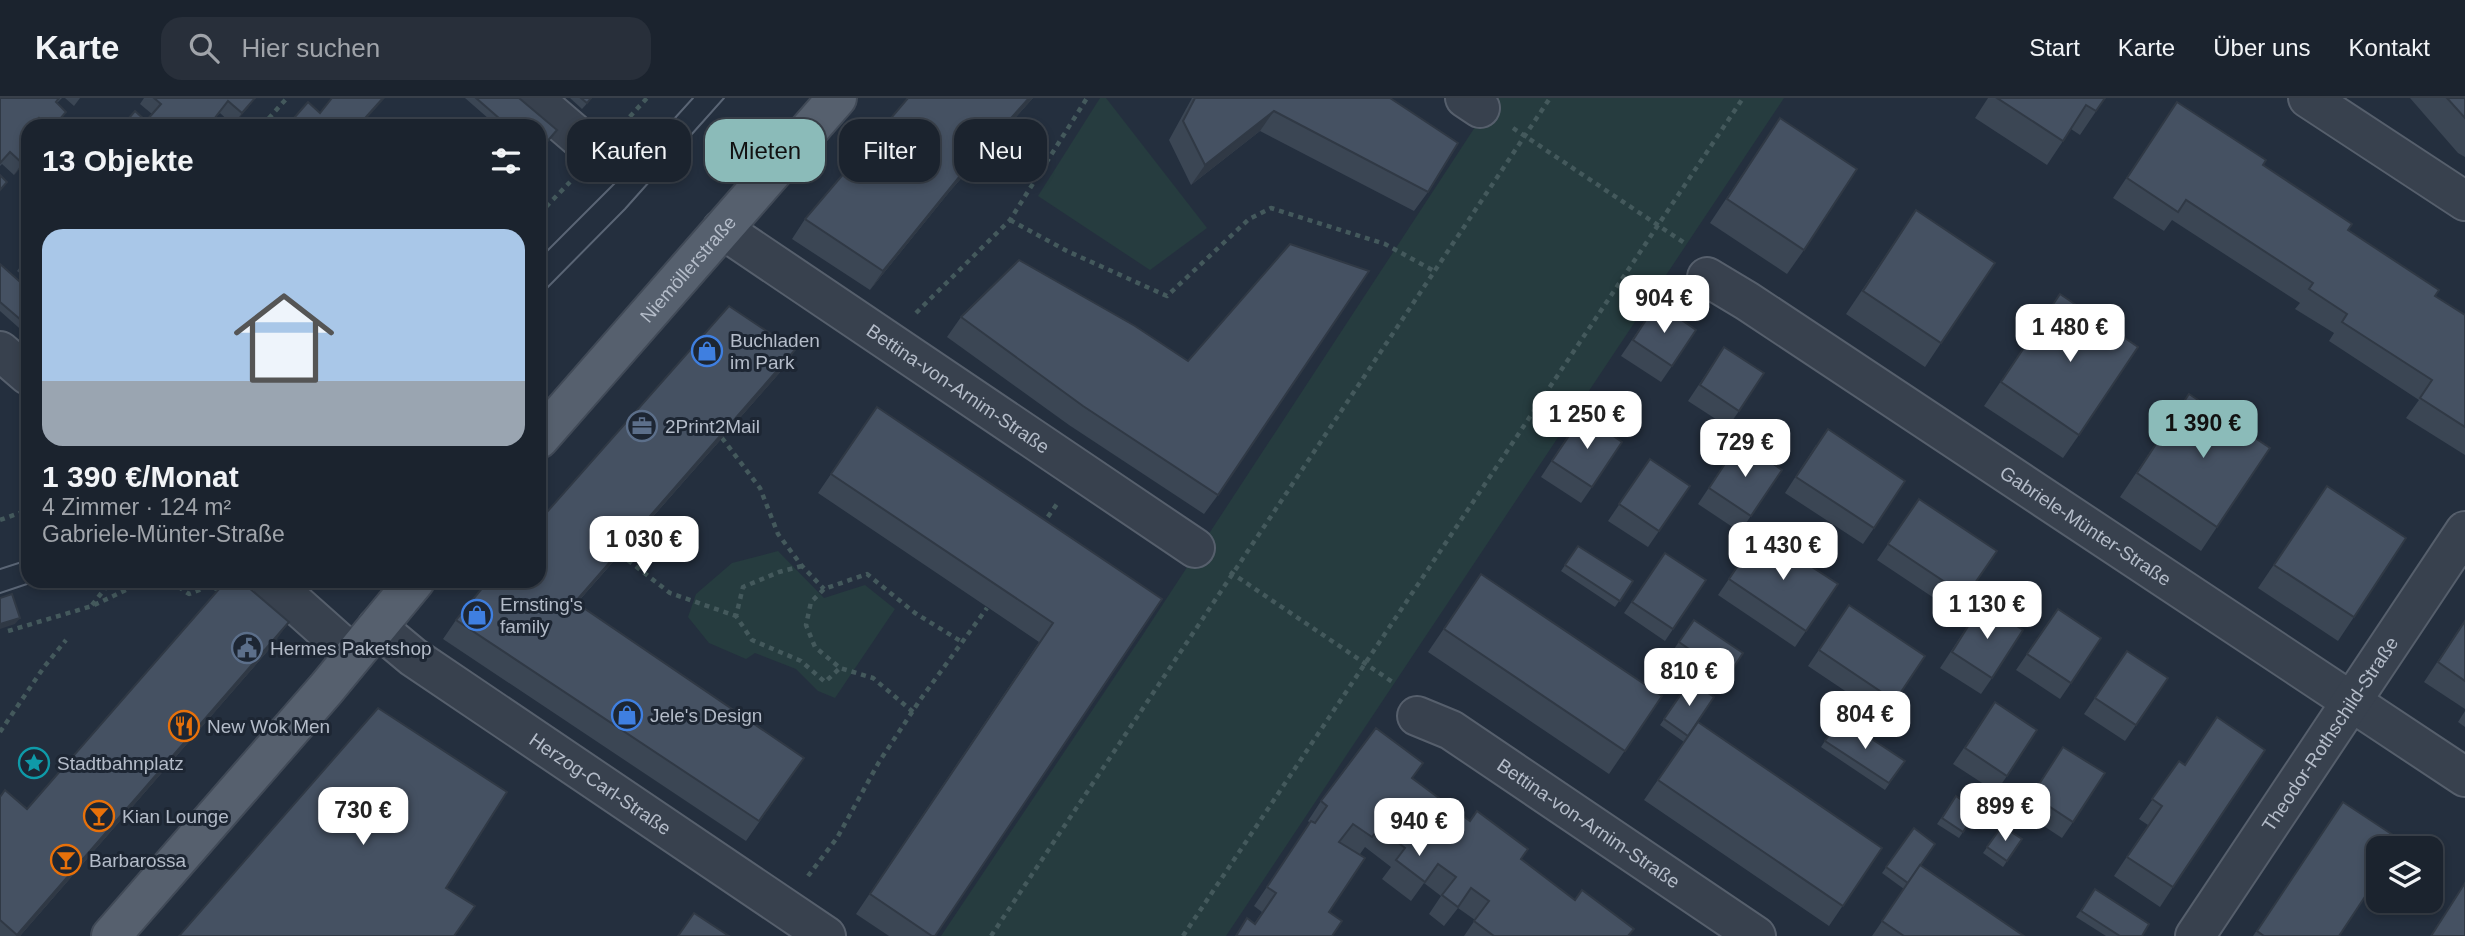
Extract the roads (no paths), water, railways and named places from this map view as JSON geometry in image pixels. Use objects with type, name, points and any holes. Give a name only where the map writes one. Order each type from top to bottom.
[{"type":"main road","name":"Niemöllerstraße","points":[[546,431],[837,98]]},
{"type":"main road","points":[[111,936],[409,588]]},
{"type":"street","points":[[533,98],[567,127]]},
{"type":"street","points":[[2308,98],[2465,201]]},
{"type":"street","name":"Bettina-von-Arnim-Straße","points":[[722,229],[1195,548]]},
{"type":"street","name":"Gabriele-Münter-Straße","points":[[1707,277],[1758,308],[2465,777]]},
{"type":"street","points":[[0,351],[21,369]]},
{"type":"street","name":"Theodor-Rothschild-Straße","points":[[2195,936],[2465,531]]},
{"type":"street","name":"Herzog-Carl-Straße","points":[[281,588],[365,641],[413,657],[826,936]]},
{"type":"street","name":"Bettina-von-Arnim-Straße","points":[[1417,716],[1451,730],[1756,936]]},
{"type":"tram line","points":[[546,252],[627,171],[693,98]]},
{"type":"tram line","points":[[546,289],[625,209],[724,98]]},
{"type":"tram line","points":[[0,569],[21,562]]},
{"type":"tram line","points":[[0,593],[21,586]]},
{"type":"place","name":"Buchladen im Park","points":[[707,351]]},
{"type":"place","name":"2Print2Mail","points":[[642,426]]},
{"type":"place","name":"Ernsting's family","points":[[477,615]]},
{"type":"place","name":"Hermes Paketshop","points":[[247,648]]},
{"type":"place","name":"Jele's Design","points":[[627,715]]},
{"type":"place","name":"New Wok Men","points":[[184,726]]},
{"type":"place","name":"Stadtbahnplatz","points":[[34,763]]},
{"type":"place","name":"Kian Lounge","points":[[99,816]]},
{"type":"place","name":"Barbarossa","points":[[66,860]]}]
